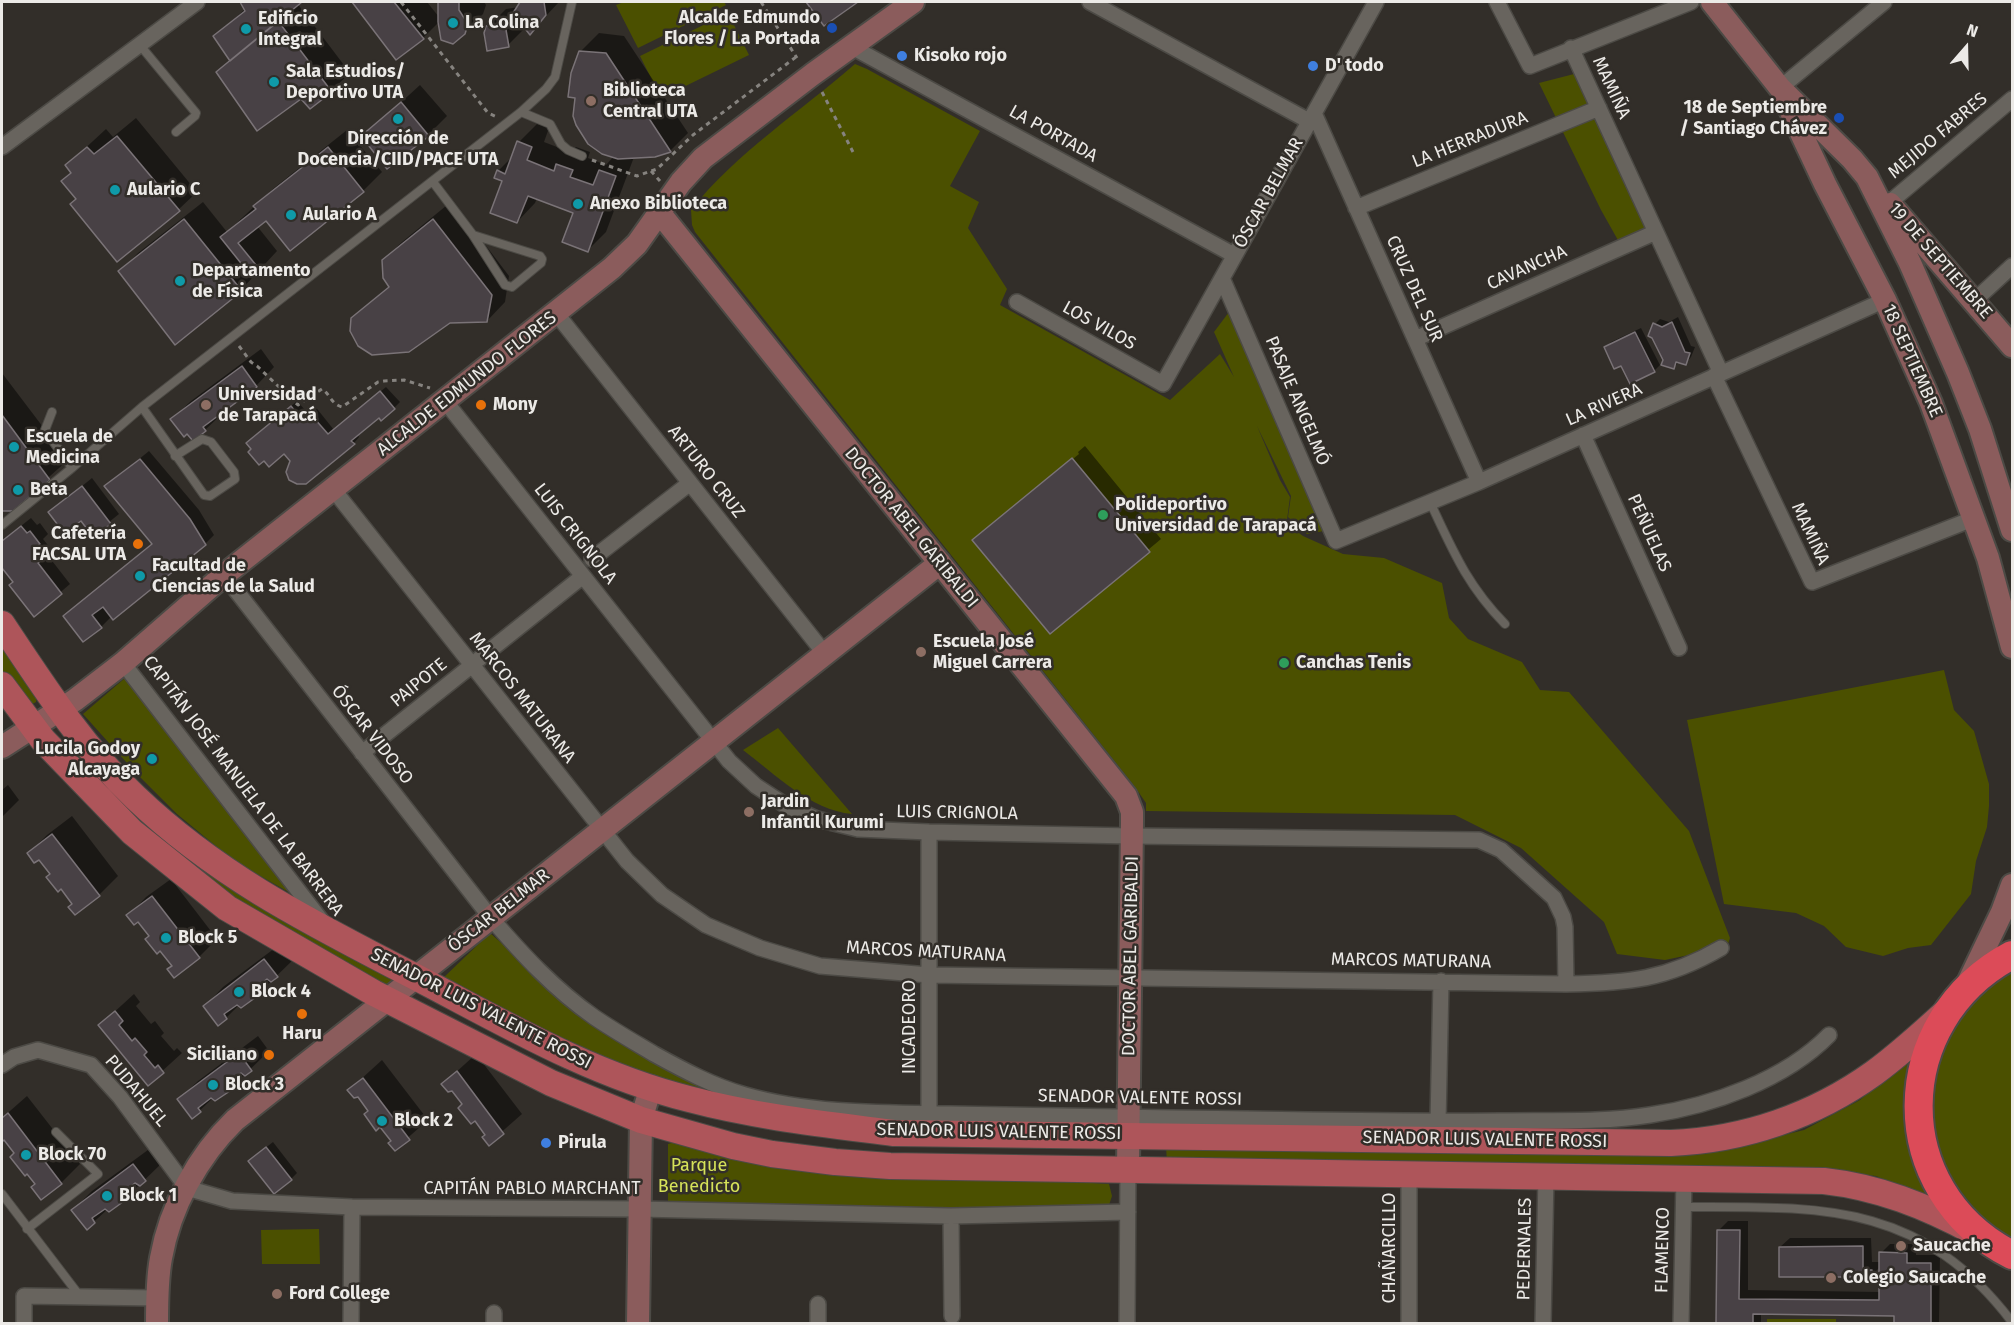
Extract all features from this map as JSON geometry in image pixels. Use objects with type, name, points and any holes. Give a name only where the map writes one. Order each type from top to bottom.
[{"type":"highway","points":[[2002,1252],[1966,1222],[1945,1195],[1929,1164],[1923,1142],[1919,1096],[1927,1051],[1936,1030],[1956,1000],[1980,975],[2013,955]]},
{"type":"main road","name":"SENADOR LUIS VALENTE ROSSI","points":[[2,624],[59,709],[112,774],[135,798],[178,834],[246,885],[331,933],[553,1048],[687,1099],[771,1118],[894,1133],[1129,1126],[1671,1143],[1706,1141],[1774,1125],[1836,1098],[1892,1059],[1956,1000]]},
{"type":"main road","name":"SENADOR LUIS VALENTE ROSSI","points":[[2,685],[43,740],[132,832],[227,908],[387,1000],[551,1083],[640,1120],[733,1146],[772,1154],[835,1162],[958,1168],[1128,1168],[1824,1180],[1866,1187],[1927,1208],[2002,1252]]},
{"type":"street","points":[[2,147],[197,2]]},
{"type":"street","name":"ALCALDE EDMUNDO FLORES","points":[[2,747],[75,700],[123,663],[224,575],[556,313],[637,244],[681,182],[715,148],[913,2]]},
{"type":"street","points":[[1090,2],[1311,117]]},
{"type":"street","name":"ÓSCAR BELMAR","points":[[1163,384],[1376,2]]},
{"type":"street","points":[[1497,2],[1530,66],[1691,2]]},
{"type":"street","points":[[1712,2],[1780,88],[1884,2]]},
{"type":"street","name":"LA PORTADA","points":[[852,47],[1234,255]]},
{"type":"street","name":"MAMIÑA","points":[[1571,48],[1812,582],[1975,518]]},
{"type":"street","name":"18 SEPTIEMBRE","points":[[1780,88],[1821,126],[1867,177],[1910,263],[1958,373],[1980,429],[2013,530]]},
{"type":"street","name":"18 SEPTIEMBRE","points":[[1780,88],[1825,184],[1885,300],[1930,403],[1975,518],[2013,646]]},
{"type":"street","name":"MEJIDO FABRES","points":[[1889,203],[2013,99]]},
{"type":"street","name":"LA HERRADURA","points":[[1356,208],[1599,108]]},
{"type":"street","name":"CRUZ DEL SUR","points":[[1311,117],[1356,208],[1479,482]]},
{"type":"street","name":"19 DE SEPTIEMBRE","points":[[1867,177],[2013,346]]},
{"type":"street","name":"DOCTOR ABEL GARIBALDI","points":[[659,212],[1126,796],[1132,812],[1127,1323]]},
{"type":"street","name":"CAVANCHA","points":[[1415,339],[1656,232]]},
{"type":"street","points":[[1974,301],[2013,266]]},
{"type":"street","name":"PASAJE ANGELMÓ","points":[[1222,278],[1336,541]]},
{"type":"street","name":"LA RIVERA","points":[[1336,541],[1479,482],[1885,300]]},
{"type":"street","name":"LOS VILOS","points":[[1017,302],[1163,384]]},
{"type":"street","name":"ARTURO CRUZ","points":[[556,313],[825,654]]},
{"type":"street","name":"LUIS CRIGNOLA","points":[[445,401],[735,767],[756,786],[801,813],[829,823],[858,829],[929,832],[1488,842],[1501,850],[1546,890],[1559,907],[1565,927],[1566,984]]},
{"type":"street","name":"PEÑUELAS","points":[[1583,435],[1679,648]]},
{"type":"street","points":[[592,559],[690,483]]},
{"type":"street","name":"MARCOS MATURANA","points":[[333,489],[475,663],[627,861],[662,896],[683,911],[730,936],[791,958],[820,966],[929,975],[1130,976],[1566,984],[1650,978],[1683,968],[1721,948]]},
{"type":"street","name":"ÓSCAR BELMAR","points":[[157,1323],[160,1260],[174,1212],[212,1146],[235,1120],[940,563]]},
{"type":"street","name":"ÓSCAR VIDOSO","points":[[224,575],[490,918]]},
{"type":"street","name":"PAIPOTE","points":[[362,753],[583,576]]},
{"type":"street","name":"CAPITÁN JOSÉ MANUELA DE LA BARRERA","points":[[123,663],[331,933]]},
{"type":"street","name":"INCADEORO","points":[[929,832],[930,1114]]},
{"type":"street","points":[[1956,1000],[1991,937],[2013,885]]},
{"type":"street","name":"SENADOR VALENTE ROSSI","points":[[490,918],[525,958],[593,1016],[662,1058],[718,1086],[744,1095],[795,1105],[854,1111],[1129,1126],[1608,1120],[1677,1110],[1722,1097],[1748,1087],[1804,1055],[1829,1035]]},
{"type":"street","points":[[1438,1122],[1441,981]]},
{"type":"street","name":"PUDAHUEL","points":[[2,1065],[14,1057],[38,1050],[91,1065],[120,1097],[187,1188]]},
{"type":"street","points":[[638,1323],[640,1120],[651,1087]]},
{"type":"street","name":"CHAÑARCILLO","points":[[1409,1173],[1409,1323]]},
{"type":"street","name":"PEDERNALES","points":[[1543,1323],[1546,1175]]},
{"type":"street","name":"FLAMENCO","points":[[1681,1323],[1684,1178]]},
{"type":"street","name":"CAPITÁN PABLO MARCHANT","points":[[187,1188],[232,1201],[352,1207],[640,1209],[951,1216],[1128,1212]]},
{"type":"street","points":[[351,1323],[352,1207]]},
{"type":"street","points":[[951,1216],[952,1316]]},
{"type":"street","points":[[24,1323],[24,1296],[157,1298]]},
{"type":"street","points":[[818,1304],[818,1323]]},
{"type":"lane","points":[[2,525],[142,407],[521,112],[555,77],[573,2]]},
{"type":"lane","points":[[140,44],[196,113],[176,132]]},
{"type":"lane","points":[[521,112],[550,124],[561,144],[582,156]]},
{"type":"lane","points":[[433,182],[473,235],[508,288],[541,263],[540,256],[473,235]]},
{"type":"lane","points":[[142,407],[176,456],[206,496],[235,479],[234,472],[212,442],[207,439],[202,439],[176,456]]},
{"type":"lane","points":[[52,412],[45,430],[72,468]]},
{"type":"lane","points":[[1430,502],[1461,568],[1479,595],[1505,624]]},
{"type":"lane","points":[[2,513],[12,515]]},
{"type":"lane","points":[[27,1229],[98,1174],[56,1131]]},
{"type":"lane","points":[[2,1194],[81,1297]]},
{"type":"lane","points":[[1683,1207],[1803,1209],[1859,1217],[1889,1226],[1937,1250],[1957,1264],[1980,1283],[2013,1322]]},
{"type":"path","points":[[401,2],[488,113],[509,122]]},
{"type":"path","points":[[582,156],[637,176],[657,169],[693,135],[796,57]]},
{"type":"path","points":[[232,337],[251,362],[298,405],[322,389],[334,404],[342,407],[378,382],[394,379],[429,387],[445,401]]},
{"type":"green space","points":[[624,2],[724,2],[726,5],[638,48],[616,5]]},
{"type":"green space","points":[[728,13],[749,55],[661,98],[640,56]]},
{"type":"green space","name":"Polideportivo Universidad de Tarapacá","points":[[855,64],[980,131],[950,186],[979,202],[968,228],[1007,289],[1000,305],[1170,400],[1220,354],[1234,377],[1214,332],[1232,308],[1324,531],[1307,534],[1288,517],[1291,496],[1257,426],[1280,480],[1290,497],[1287,520],[1292,528],[1303,536],[1343,554],[1384,558],[1442,583],[1449,618],[1468,639],[1522,662],[1540,690],[1569,692],[1689,831],[1730,938],[1727,947],[1665,960],[1617,954],[1604,922],[1521,848],[1455,815],[1146,811],[1146,803],[1135,787],[695,232],[692,225],[691,210],[728,170]]},
{"type":"green space","points":[[1574,74],[1651,239],[1619,242],[1539,83]]},
{"type":"green space","points":[[2,645],[37,694],[36,702],[29,706],[2,676]]},
{"type":"green space","points":[[1944,670],[1954,710],[1974,731],[1989,784],[1989,806],[1987,827],[1976,861],[1971,894],[1931,945],[1908,948],[1883,956],[1846,947],[1824,926],[1796,913],[1724,904],[1687,720]]},
{"type":"green space","points":[[125,678],[299,898],[234,861],[177,814],[135,772],[83,714]]},
{"type":"green space","points":[[778,728],[852,814],[822,806],[807,798],[743,750]]},
{"type":"green space","points":[[64,741],[115,795],[129,799],[400,979],[390,989],[241,908],[167,849],[58,744]]},
{"type":"green space","points":[[490,933],[592,1022],[731,1100],[710,1098],[607,1060],[441,980]]},
{"type":"green space","points":[[2012,968],[2012,1240],[1984,1220],[1950,1178],[1936,1145],[1931,1092],[1944,1040],[1974,996]]},
{"type":"green space","points":[[1910,1054],[1905,1092],[1907,1129],[1916,1165],[1931,1200],[1876,1176],[1816,1169],[1167,1163],[1166,1146],[1719,1151],[1804,1130],[1860,1100]]},
{"type":"green space","name":"Parque Benedicto","points":[[675,1142],[854,1169],[1109,1184],[1112,1196],[1108,1208],[668,1206],[668,1144]]},
{"type":"green space","points":[[319,1229],[320,1264],[262,1264],[261,1230]]},
{"type":"green space","points":[[1767,1319],[1836,1319],[1836,1323],[1767,1323]]},
{"type":"building","name":"Edificio Integral","points":[[240,2],[302,2],[230,61],[213,36],[245,11]]},
{"type":"building","name":"Edificio Integral","points":[[352,2],[394,2],[424,39],[396,60]]},
{"type":"building","name":"La Colina","points":[[438,2],[459,2],[459,10],[468,24],[465,34],[453,44],[441,40]]},
{"type":"building","name":"La Colina","points":[[520,2],[544,2],[546,15],[530,35],[513,13]]},
{"type":"building","points":[[806,2],[858,2],[824,26]]},
{"type":"building","name":"Sala Estudios/ Deportivo UTA","points":[[278,21],[332,92],[310,109],[301,99],[257,131],[216,72]]},
{"type":"building","name":"La Colina","points":[[505,24],[509,47],[487,51],[484,33],[486,26]]},
{"type":"building","points":[[579,51],[606,53],[671,152],[655,157],[618,159],[602,154],[588,144],[573,116],[575,98],[568,97],[571,73]]},
{"type":"building","name":"Dirección de Docencia/CIID/PACE UTA","points":[[401,102],[429,136],[387,169],[361,136]]},
{"type":"building","name":"Aulario C","points":[[117,136],[180,211],[117,262],[70,204],[76,199],[61,181],[71,173],[65,165],[87,147],[94,154]]},
{"type":"building","name":"Anexo Biblioteca","points":[[517,141],[532,147],[527,160],[554,171],[556,164],[573,170],[570,177],[593,185],[599,170],[616,176],[588,252],[562,242],[573,213],[528,196],[517,223],[490,213],[502,181],[494,178],[497,170],[505,174]]},
{"type":"building","name":"Aulario A","points":[[328,147],[364,192],[290,251],[266,221],[238,243],[260,270],[252,277],[220,237],[256,209],[253,206]]},
{"type":"building","name":"Departamento de Física","points":[[184,219],[242,291],[175,345],[118,271]]},
{"type":"building","points":[[433,219],[492,295],[487,322],[450,323],[409,352],[372,355],[358,346],[350,331],[351,318],[389,287],[383,278],[382,260]]},
{"type":"building","points":[[1672,322],[1685,352],[1690,353],[1686,365],[1676,362],[1674,369],[1661,365],[1663,360],[1652,338],[1648,336],[1653,323],[1662,327]]},
{"type":"building","points":[[1635,332],[1655,372],[1630,384],[1621,366],[1614,369],[1604,347]]},
{"type":"building","points":[[242,366],[257,387],[203,427],[206,431],[193,441],[187,434],[184,437],[170,419]]},
{"type":"building","points":[[380,391],[395,409],[381,421],[379,418],[351,441],[355,444],[306,484],[297,484],[289,480],[286,472],[290,461],[284,454],[269,467],[264,461],[259,465],[248,452],[251,449],[246,443],[291,406],[299,416],[307,410],[328,434]]},
{"type":"building","name":"Escuela de Medicina","points":[[2,415],[50,480],[13,511],[2,510]]},
{"type":"building","points":[[1072,458],[1150,552],[1050,634],[972,540]]},
{"type":"building","name":"Facultad de Ciencias de la Salud","points":[[140,459],[190,519],[206,545],[113,620],[103,607],[92,615],[102,628],[83,642],[63,616],[152,544],[104,486]]},
{"type":"building","name":"Facultad de Ciencias de la Salud","points":[[82,486],[111,524],[93,537],[81,521],[64,533],[48,512]]},
{"type":"building","points":[[21,526],[27,533],[30,531],[40,544],[35,548],[43,559],[38,563],[62,594],[34,617],[9,585],[13,582],[2,568],[2,541]]},
{"type":"building","points":[[52,834],[100,896],[75,915],[68,907],[72,904],[61,889],[58,892],[46,877],[50,874],[39,860],[34,863],[27,853]]},
{"type":"building","name":"Block 5","points":[[152,896],[200,958],[174,978],[167,969],[172,966],[160,951],[157,954],[145,939],[149,936],[138,922],[134,925],[126,915]]},
{"type":"building","name":"Block 4","points":[[264,959],[278,977],[271,982],[267,979],[254,989],[259,995],[241,1008],[237,1005],[224,1014],[227,1019],[218,1026],[203,1006]]},
{"type":"building","points":[[115,1011],[123,1021],[119,1025],[132,1041],[135,1038],[147,1052],[144,1055],[155,1068],[158,1065],[164,1073],[148,1086],[98,1025]]},
{"type":"building","name":"Block 3","points":[[239,1053],[252,1071],[245,1076],[241,1073],[228,1082],[233,1089],[215,1101],[211,1098],[198,1108],[201,1112],[192,1119],[177,1099]]},
{"type":"building","points":[[457,1071],[504,1134],[489,1146],[482,1137],[485,1135],[475,1121],[471,1124],[458,1108],[462,1104],[452,1091],[448,1092],[441,1084]]},
{"type":"building","name":"Block 2","points":[[363,1078],[410,1140],[395,1151],[388,1143],[391,1141],[380,1127],[376,1131],[364,1114],[368,1111],[358,1097],[354,1098],[347,1090]]},
{"type":"building","name":"Block 70","points":[[8,1113],[62,1184],[41,1200],[31,1187],[35,1184],[27,1174],[25,1176],[10,1157],[14,1153],[4,1140],[2,1142],[2,1118]]},
{"type":"building","points":[[266,1147],[292,1180],[274,1194],[248,1161]]},
{"type":"building","name":"Block 1","points":[[133,1164],[146,1181],[140,1186],[135,1183],[122,1193],[127,1199],[109,1212],[105,1209],[92,1218],[95,1223],[87,1230],[71,1210]]},
{"type":"building","points":[[1717,1230],[1740,1230],[1739,1299],[1879,1300],[1879,1252],[1907,1253],[1907,1263],[1931,1263],[1931,1324],[1894,1324],[1894,1316],[1753,1314],[1753,1324],[1716,1324]]},
{"type":"building","points":[[1863,1246],[1863,1270],[1872,1270],[1872,1277],[1779,1277],[1779,1247]]},
{"type":"place","name":"La Colina","points":[[453,23]]},
{"type":"place","name":"Alcalde Edmundo Flores / La Portada","points":[[832,28]]},
{"type":"place","name":"Edificio Integral","points":[[246,29]]},
{"type":"place","name":"Kisoko rojo","points":[[902,56]]},
{"type":"place","name":"D' todo","points":[[1313,66]]},
{"type":"place","name":"Sala Estudios/ Deportivo UTA","points":[[274,82]]},
{"type":"place","name":"Biblioteca Central UTA","points":[[591,101]]},
{"type":"place","name":"18 de Septiembre / Santiago Chávez","points":[[1839,118]]},
{"type":"place","name":"Dirección de Docencia/CIID/PACE UTA","points":[[398,119]]},
{"type":"place","name":"Aulario C","points":[[115,190]]},
{"type":"place","name":"Anexo Biblioteca","points":[[578,204]]},
{"type":"place","name":"Aulario A","points":[[291,215]]},
{"type":"place","name":"Departamento de Física","points":[[180,281]]},
{"type":"place","name":"Universidad de Tarapacá","points":[[206,405]]},
{"type":"place","name":"Mony","points":[[481,405]]},
{"type":"place","name":"Escuela de Medicina","points":[[14,447]]},
{"type":"place","name":"Beta","points":[[18,490]]},
{"type":"place","name":"Polideportivo Universidad de Tarapacá","points":[[1103,515]]},
{"type":"place","name":"Cafetería FACSAL UTA","points":[[138,544]]},
{"type":"place","name":"Facultad de Ciencias de la Salud","points":[[140,576]]},
{"type":"place","name":"Escuela José Miguel Carrera","points":[[921,652]]},
{"type":"place","name":"Canchas Tenis","points":[[1284,663]]},
{"type":"place","name":"Lucila Godoy Alcayaga","points":[[152,759]]},
{"type":"place","name":"Jardin Infantil Kurumi","points":[[749,812]]},
{"type":"place","name":"Block 5","points":[[166,938]]},
{"type":"place","name":"Block 4","points":[[239,992]]},
{"type":"place","name":"Haru","points":[[302,1014]]},
{"type":"place","name":"Siciliano","points":[[269,1055]]},
{"type":"place","name":"Block 3","points":[[213,1085]]},
{"type":"place","name":"Block 2","points":[[382,1121]]},
{"type":"place","name":"Pirula","points":[[546,1143]]},
{"type":"place","name":"Block 70","points":[[26,1155]]},
{"type":"place","name":"Block 1","points":[[107,1196]]},
{"type":"place","name":"Saucache","points":[[1901,1246]]},
{"type":"place","name":"Colegio Saucache","points":[[1831,1278]]},
{"type":"place","name":"Ford College","points":[[277,1294]]}]
